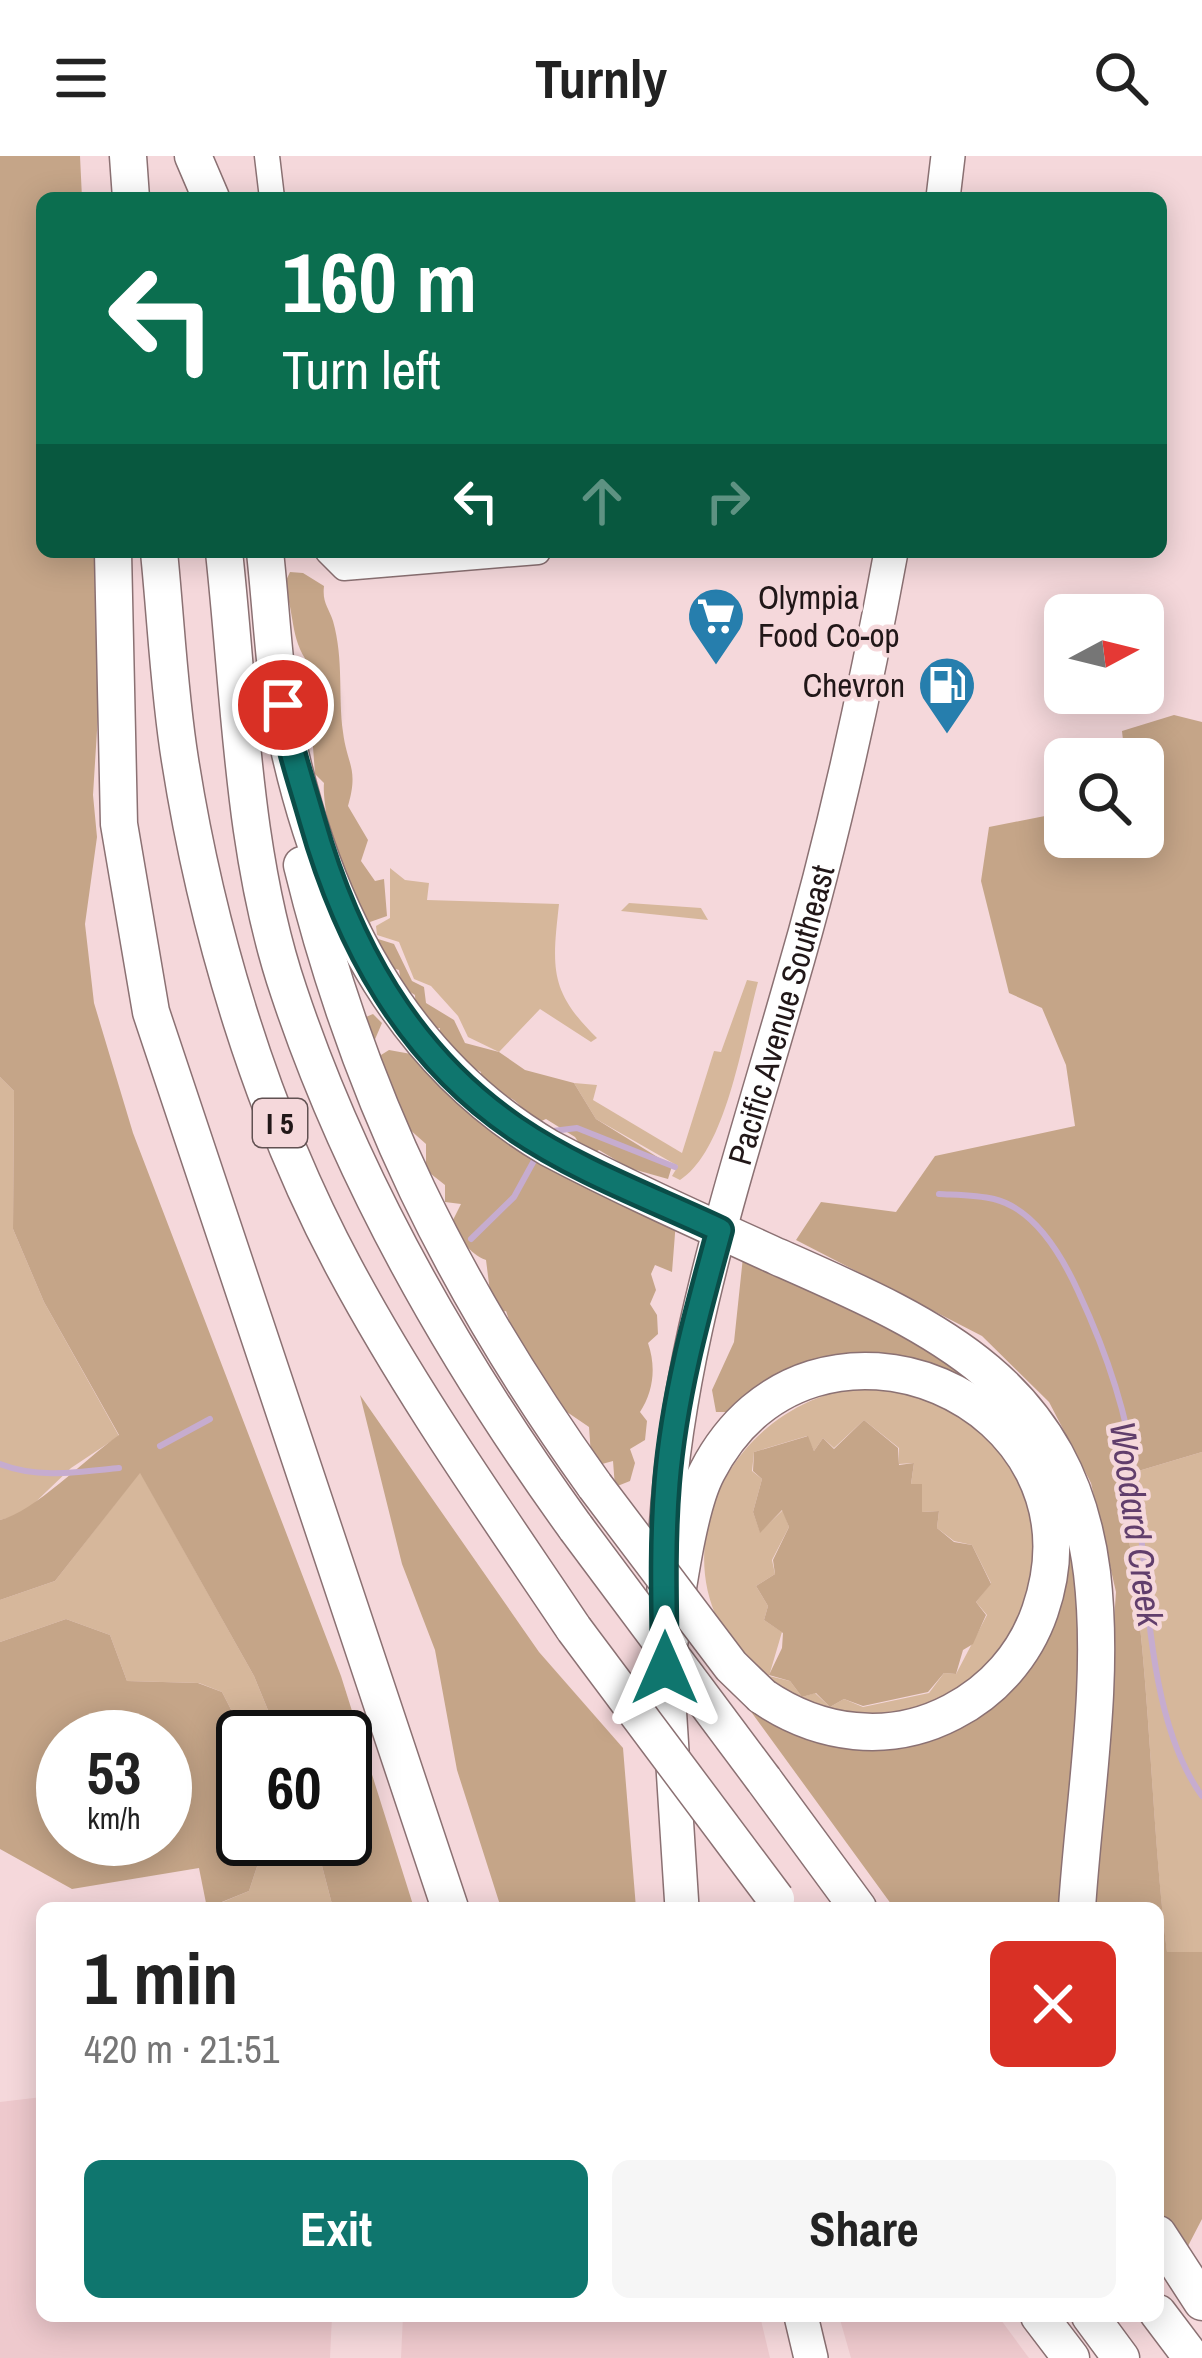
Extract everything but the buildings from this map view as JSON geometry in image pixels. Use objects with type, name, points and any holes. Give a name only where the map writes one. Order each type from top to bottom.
[{"type":"highway","points":[[128,156],[131,192]]},
{"type":"highway","points":[[190,156],[191,192]]},
{"type":"highway","points":[[190,156],[208,192]]},
{"type":"highway","points":[[113,558],[119,824],[151,1012],[448,1902]]},
{"type":"highway","name":"I 5","points":[[160,558],[179,760],[242,1016],[286,1140],[343,1266],[412,1384],[574,1629],[778,1902]]},
{"type":"highway","name":"I 5","points":[[225,558],[262,879],[288,991],[344,1126],[441,1326],[575,1528],[854,1902]]},
{"type":"highway","points":[[266,558],[292,821],[316,924],[392,1144],[433,1231],[491,1332],[595,1486],[731,1666],[762,1696],[820,1725],[856,1732],[899,1730],[939,1718],[973,1700],[1016,1657],[1044,1600],[1050,1561],[1046,1514],[1016,1444],[967,1398],[903,1372],[856,1370],[797,1384],[756,1409],[722,1445],[704,1477],[665,1668]]},
{"type":"highway","points":[[287,743],[343,916],[373,974],[428,1050],[520,1131],[933,1328],[1018,1402],[1058,1463],[1084,1531],[1095,1607],[1077,1902]]},
{"type":"highway","points":[[1164,2243],[1202,2302]]},
{"type":"highway","points":[[1164,2321],[1192,2358]]},
{"type":"highway","points":[[1044,2322],[1072,2358]]},
{"type":"highway","points":[[1094,2322],[1121,2358]]},
{"type":"main road","points":[[944,192],[949,156]]},
{"type":"main road","name":"Pacific Avenue Southeast","points":[[682,1902],[665,1668],[665,1520],[672,1440],[688,1348],[838,812],[890,558]]},
{"type":"main road","points":[[802,2322],[811,2358]]},
{"type":"street","points":[[267,156],[271,192]]},
{"type":"street","points":[[336,560],[386,558]]},
{"type":"shaded area","points":[[0,156],[80,156],[82,192],[36,192],[36,558],[99,558],[101,666],[93,795],[97,837],[85,924],[94,1003],[133,1133],[352,1710],[268,1710],[254,1676],[140,1473],[55,1581],[0,1600],[0,1520],[44,1496],[119,1435],[44,1302],[13,1229],[14,1091],[0,1077]]},
{"type":"shaded area","points":[[290,572],[303,573],[324,586],[333,621],[343,732],[352,775],[348,806],[368,840],[361,861],[375,881],[384,879],[387,916],[370,922],[375,938],[394,944],[412,981],[424,987],[426,1003],[454,1020],[465,1043],[499,1052],[525,1070],[574,1083],[596,1119],[672,1166],[668,1179],[629,1168],[599,1150],[588,1157],[575,1137],[546,1119],[530,1126],[513,1100],[482,1090],[481,1072],[439,1048],[440,1028],[425,1030],[416,1014],[415,995],[402,987],[399,970],[367,949],[338,869],[324,783],[315,774],[310,707],[300,700],[298,690],[313,669],[294,629],[284,585]]},
{"type":"shaded area","points":[[1174,715],[1202,722],[1202,1452],[1135,1472],[1120,1490],[1138,1605],[1162,1902],[1094,1902],[1116,1592],[1091,1483],[1049,1402],[982,1336],[796,1240],[821,1202],[896,1212],[935,1156],[1075,1126],[1066,1065],[1042,1008],[1009,993],[981,881],[989,827],[1044,816],[1044,858],[1164,858],[1164,738],[1123,738],[1122,731]]},
{"type":"shaded area","points":[[390,868],[405,880],[429,883],[427,900],[559,904],[557,977],[570,1006],[597,1038],[591,1042],[540,1009],[499,1052],[468,1037],[458,1016],[431,986],[414,979],[399,942],[377,935],[376,926],[390,918]]},
{"type":"shaded area","points":[[629,903],[701,908],[708,920],[621,911]]},
{"type":"shaded area","points":[[747,980],[758,982],[731,1090],[710,1144],[680,1180],[672,1176],[678,1166],[596,1119],[574,1083],[597,1085],[593,1100],[682,1153],[714,1051],[721,1052]]},
{"type":"shaded area","points":[[373,1014],[382,1023],[373,1044],[381,1055],[389,1050],[422,1056],[451,1098],[676,1221],[672,1272],[655,1265],[651,1274],[656,1290],[650,1304],[657,1315],[658,1334],[648,1343],[652,1378],[640,1412],[647,1421],[645,1440],[630,1449],[635,1463],[630,1481],[615,1487],[613,1461],[602,1464],[591,1455],[589,1427],[567,1412],[560,1416],[518,1347],[506,1311],[493,1315],[486,1260],[470,1249],[455,1226],[461,1204],[445,1202],[445,1185],[426,1170],[426,1144],[408,1128],[361,1019]]},
{"type":"shaded area","points":[[0,1077],[14,1091],[13,1229],[44,1302],[119,1436],[71,1468],[23,1514],[0,1520]]},
{"type":"shaded area","points":[[743,1257],[755,1257],[931,1350],[991,1397],[927,1366],[735,1412],[716,1412],[712,1390],[734,1342]]},
{"type":"shaded area","points":[[870,1386],[935,1403],[991,1440],[1019,1481],[1032,1526],[1031,1573],[1017,1618],[993,1658],[959,1690],[917,1711],[858,1716],[800,1698],[791,1693],[743,1657],[714,1612],[704,1564],[710,1514],[732,1468],[767,1428],[813,1400]],"holes":[[[864,1420],[899,1448],[899,1464],[914,1463],[911,1484],[922,1485],[922,1512],[939,1511],[937,1528],[954,1541],[972,1545],[991,1583],[976,1602],[987,1615],[956,1674],[944,1673],[929,1693],[863,1707],[844,1699],[830,1707],[815,1693],[802,1697],[790,1681],[769,1676],[782,1632],[764,1620],[768,1606],[756,1586],[775,1574],[772,1560],[789,1527],[783,1510],[760,1532],[753,1512],[762,1479],[752,1471],[754,1452],[807,1436],[814,1451],[823,1438],[834,1448]]]},
{"type":"shaded area","points":[[360,1395],[539,1652],[623,1748],[636,1902],[499,1902],[457,1770],[435,1650],[402,1564]]},
{"type":"shaded area","points":[[864,1420],[898,1448],[899,1465],[914,1463],[911,1484],[922,1484],[922,1512],[939,1511],[937,1528],[954,1542],[972,1545],[991,1584],[976,1602],[986,1615],[973,1644],[963,1650],[956,1674],[944,1673],[928,1692],[863,1706],[844,1699],[830,1707],[816,1693],[802,1697],[790,1681],[769,1675],[782,1648],[783,1633],[764,1620],[768,1606],[756,1586],[775,1574],[773,1560],[789,1527],[782,1510],[760,1533],[753,1512],[762,1479],[753,1471],[754,1452],[808,1436],[814,1451],[823,1438],[834,1449]]},
{"type":"shaded area","points":[[1202,1452],[1202,1952],[1167,1953],[1138,1605],[1120,1490],[1135,1472]]},
{"type":"shaded area","points":[[140,1472],[254,1676],[268,1710],[231,1710],[222,1692],[199,1683],[127,1681],[110,1635],[66,1619],[0,1642],[0,1600],[55,1581]]},
{"type":"shaded area","points":[[1063,1531],[1083,1586],[1067,1902],[890,1902],[717,1665],[797,1729],[972,1713]]},
{"type":"shaded area","points":[[66,1619],[110,1635],[127,1681],[198,1683],[222,1692],[231,1710],[216,1710],[216,1866],[257,1866],[249,1891],[222,1902],[206,1902],[199,1868],[72,1889],[0,1849],[0,1642]]},
{"type":"shaded area","points":[[372,1775],[412,1902],[331,1902],[322,1866],[372,1866]]},
{"type":"shaded area","points":[[257,1866],[322,1866],[331,1902],[222,1902],[249,1891]]},
{"type":"shaded area","points":[[1164,1923],[1167,1952],[1202,1952],[1202,2219],[1188,2246],[1164,2218]]},
{"type":"shaded area","points":[[36,2098],[36,2322],[332,2322],[330,2358],[0,2358],[0,2102]]},
{"type":"shaded area","points":[[403,2322],[761,2322],[770,2358],[401,2358]]},
{"type":"shaded area","points":[[841,2322],[1002,2322],[1029,2358],[851,2358]]},
{"type":"waterway","name":"Woodard Creek","points":[[553,1131],[577,1128],[675,1167]]},
{"type":"waterway","name":"Woodard Creek","points":[[471,1239],[514,1197],[536,1157]]},
{"type":"waterway","name":"Woodard Creek","points":[[939,1194],[994,1199],[1022,1213],[1055,1249],[1088,1313],[1127,1427],[1159,1684],[1183,1763],[1202,1796]]},
{"type":"waterway","name":"Woodard Creek","points":[[160,1446],[210,1419]]},
{"type":"waterway","name":"Woodard Creek","points":[[0,1464],[44,1473],[119,1468]]},
{"type":"place","name":"Olympia Food Co-op","points":[[716,667]]},
{"type":"place","name":"Chevron","points":[[947,736]]},
{"type":"route","points":[[283,705],[287,743],[336,901],[373,974],[428,1050],[490,1110],[520,1131],[580,1165],[720,1230],[688,1348],[672,1440],[665,1520],[665,1668]]}]
